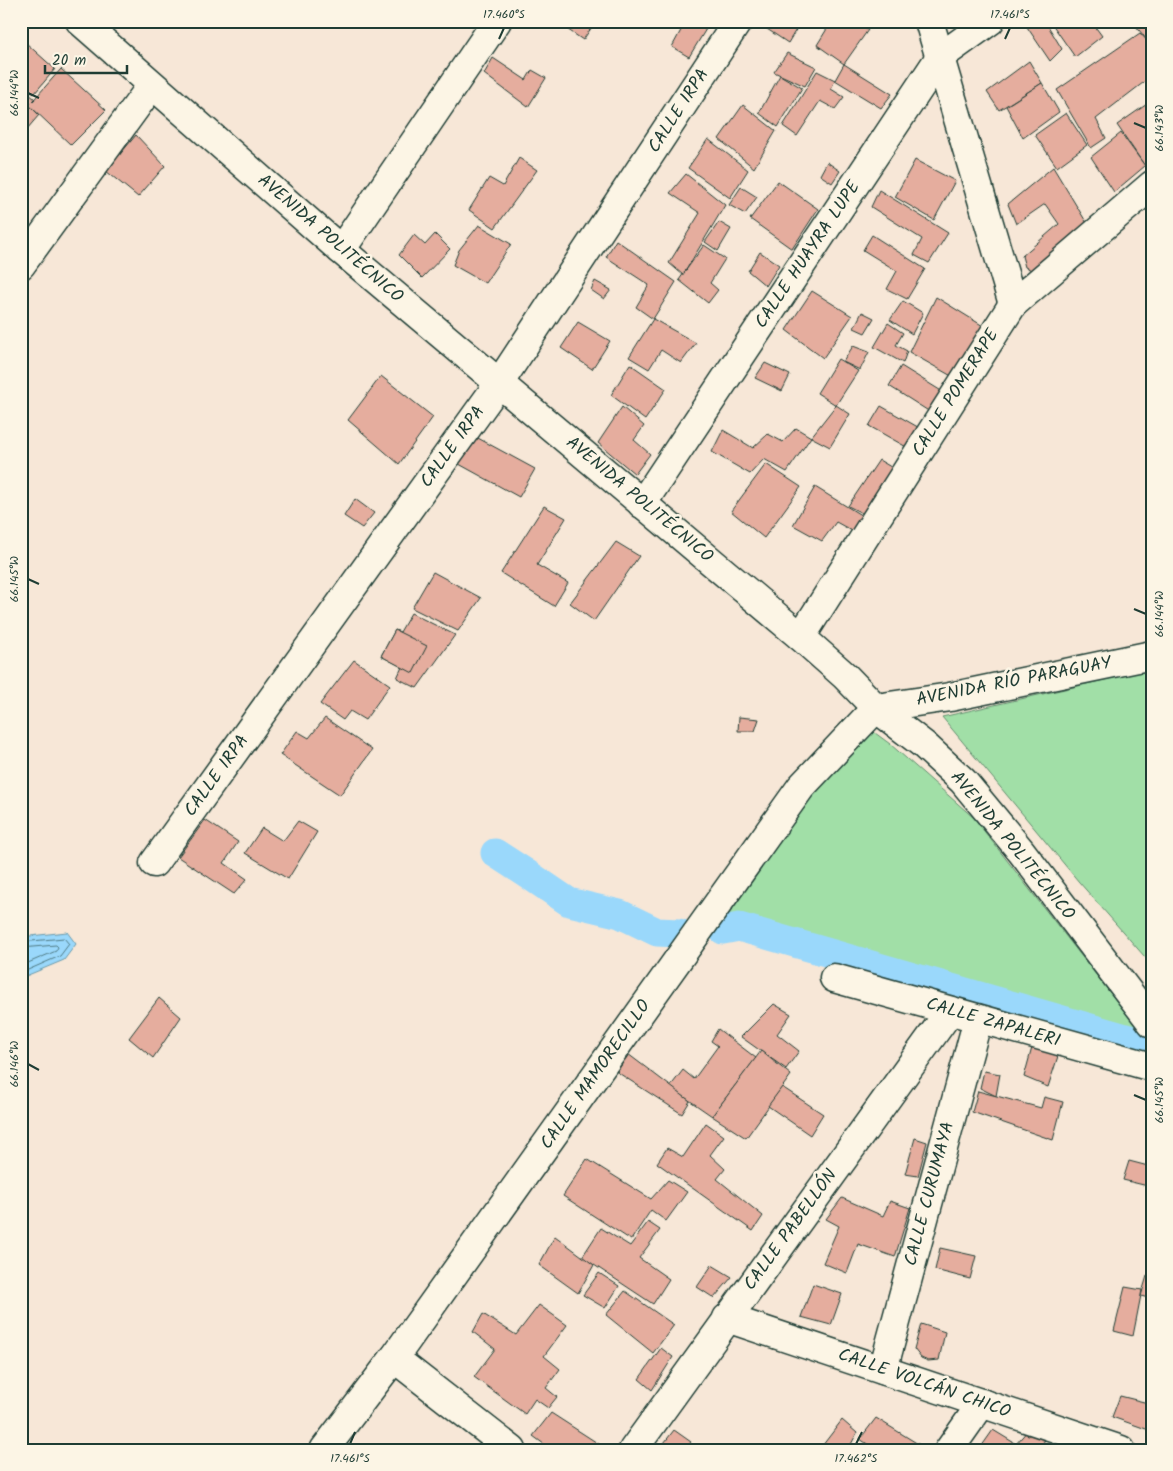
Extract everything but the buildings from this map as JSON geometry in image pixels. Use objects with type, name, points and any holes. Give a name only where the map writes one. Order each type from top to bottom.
[{"type":"street","name":"AVENIDA POLITÉCNICO","points":[[80,21],[341,250],[801,636],[845,676],[876,708],[924,745],[963,781],[1021,851],[1152,1023]]},
{"type":"street","points":[[341,250],[497,21]]},
{"type":"street","name":"CALLE IRPA","points":[[154,863],[500,382],[738,21]]},
{"type":"street","points":[[929,21],[1013,304]]},
{"type":"street","name":"CALLE HUAYRA LUPE","points":[[642,504],[940,57],[990,21]]},
{"type":"street","points":[[21,265],[152,85]]},
{"type":"street","name":"CALLE POMERAPE","points":[[801,636],[1013,304],[1152,185]]},
{"type":"street","name":"AVENIDA RÍO PARAGUAY","points":[[876,708],[950,697],[1152,654]]},
{"type":"street","name":"CALLE MAMORECILLO","points":[[324,1450],[394,1358],[801,787],[876,708]]},
{"type":"street","name":"CALLE ZAPALERI","points":[[834,978],[1152,1067]]},
{"type":"street","name":"CALLE PABELLÓN","points":[[633,1450],[950,1011]]},
{"type":"street","name":"CALLE CURUMAYA","points":[[883,1370],[978,1019]]},
{"type":"street","name":"CALLE VOLCÁN CHICO","points":[[727,1318],[1121,1450]]},
{"type":"street","points":[[394,1358],[512,1450]]},
{"type":"street","points":[[949,1450],[982,1403]]},
{"type":"green space","points":[[1152,669],[1152,965],[1079,882],[942,717]]},
{"type":"green space","points":[[871,730],[890,744],[974,818],[1149,1043],[936,981],[726,913],[844,753]]},
{"type":"water","points":[[67,932],[76,944],[64,960],[21,978],[21,937]]},
{"type":"waterway","points":[[495,853],[569,902],[620,914],[657,932],[679,933]]},
{"type":"waterway","points":[[723,930],[739,927],[1150,1045]]}]
